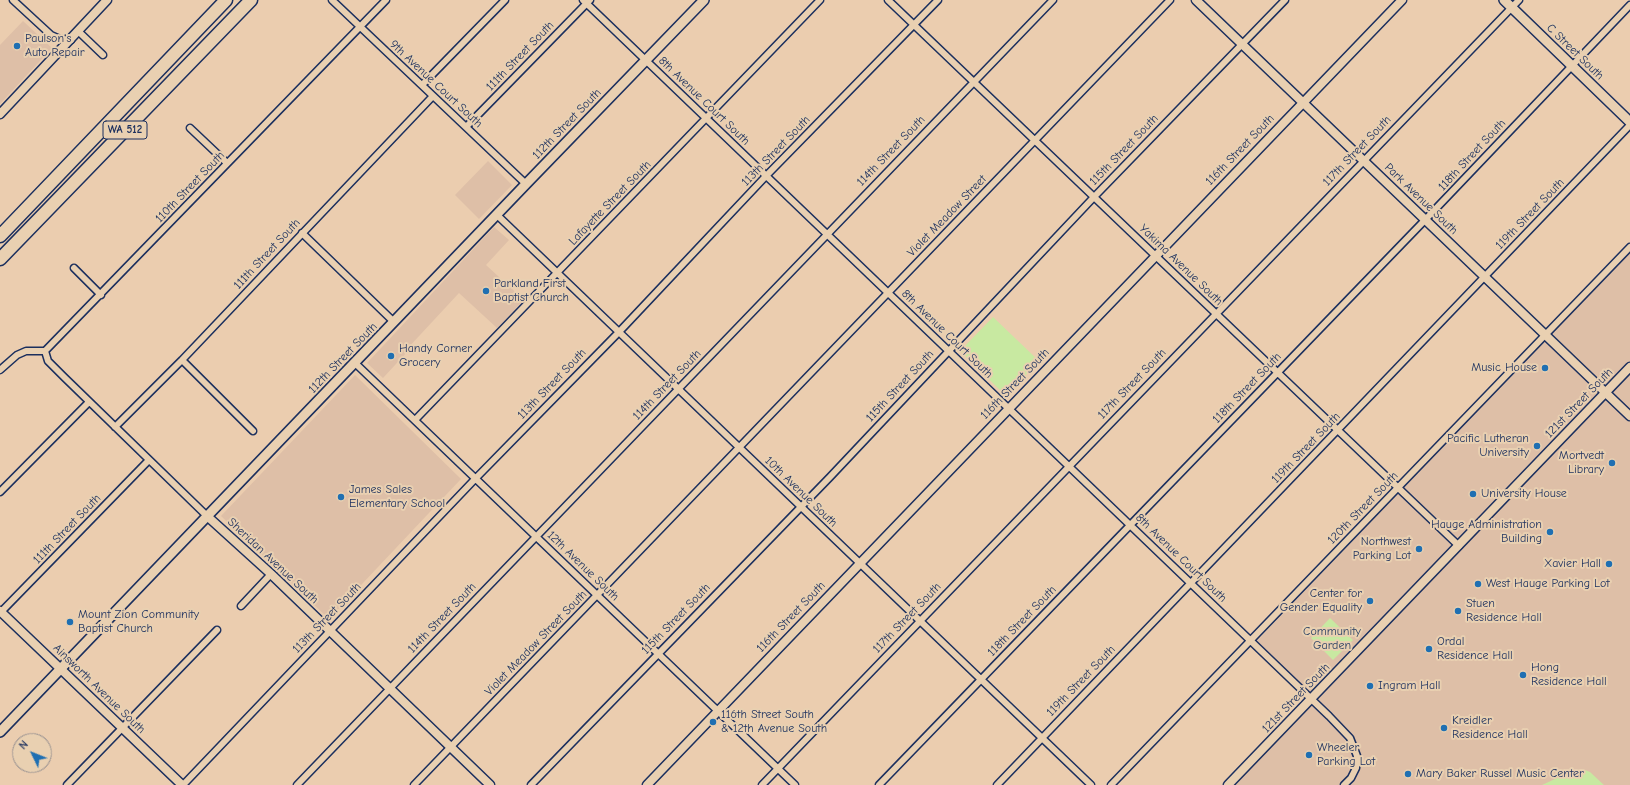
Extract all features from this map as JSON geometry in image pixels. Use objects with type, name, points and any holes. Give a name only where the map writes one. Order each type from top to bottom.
[{"type":"highway","name":"WA 512","points":[[0,236],[226,0]]},
{"type":"highway","name":"WA 512","points":[[0,260],[250,0]]},
{"type":"main road","name":"112th Street South","points":[[0,732],[704,0]]},
{"type":"main road","name":"C Street South","points":[[1504,0],[1630,122]]},
{"type":"street","points":[[13,0],[51,35],[60,39],[71,40]]},
{"type":"street","points":[[0,114],[107,0]]},
{"type":"street","name":"9th Avenue Court South","points":[[332,0],[526,184]]},
{"type":"street","name":"110th Street South","points":[[45,351],[386,0]]},
{"type":"street","points":[[422,85],[505,0]]},
{"type":"street","name":"Lafayette Street South","points":[[415,420],[820,0]]},
{"type":"street","name":"Yakima Avenue South","points":[[888,0],[1459,546]]},
{"type":"street","name":"113th Street South","points":[[182,785],[476,478],[619,332],[766,176],[938,0]]},
{"type":"street","name":"114th Street South","points":[[297,785],[1053,0]]},
{"type":"street","name":"Violet Meadow Street","points":[[740,448],[1170,0]]},
{"type":"street","name":"Park Avenue South","points":[[1196,0],[1630,416]]},
{"type":"street","name":"115th Street South","points":[[531,785],[801,506],[1094,197],[1284,0]]},
{"type":"street","name":"116th Street South","points":[[646,785],[1402,0]]},
{"type":"street","name":"117th Street South","points":[[762,785],[1518,0]]},
{"type":"street","name":"8th Avenue Court South","points":[[586,1],[706,119],[1251,641],[1350,738],[1357,756],[1356,768],[1351,778],[1344,785]]},
{"type":"street","name":"111th Street South","points":[[466,127],[586,1]]},
{"type":"street","name":"118th Street South","points":[[879,785],[1425,220],[1630,5]]},
{"type":"street","points":[[78,32],[104,55]]},
{"type":"street","name":"111th Street South","points":[[116,427],[182,360],[433,96]]},
{"type":"street","name":"119th Street South","points":[[997,785],[1630,125]]},
{"type":"street","points":[[190,128],[227,163]]},
{"type":"street","name":"10th Avenue South","points":[[497,215],[1091,785]]},
{"type":"street","points":[[302,233],[394,322]]},
{"type":"street","name":"120th Street South","points":[[1111,785],[1630,247]]},
{"type":"street","points":[[74,268],[101,295]]},
{"type":"street","points":[[0,370],[10,360],[22,353],[34,350],[45,351]]},
{"type":"street","name":"Sheridan Avenue South","points":[[45,351],[48,361],[89,402],[207,516],[271,574],[490,785]]},
{"type":"street","points":[[182,360],[254,430]]},
{"type":"street","name":"12th Avenue South","points":[[356,363],[795,785]]},
{"type":"street","name":"121st Street South","points":[[1228,785],[1630,367]]},
{"type":"street","points":[[0,492],[89,402]]},
{"type":"street","name":"Violet Meadow Street South","points":[[414,785],[740,448]]},
{"type":"street","name":"111th Street South","points":[[0,612],[149,460]]},
{"type":"street","points":[[241,606],[271,574]]},
{"type":"street","name":"Ainsworth Avenue South","points":[[0,612],[61,668],[182,785]]},
{"type":"street","points":[[67,785],[217,630]]},
{"type":"shaded area","points":[[23,21],[52,48],[0,104],[0,45]]},
{"type":"shaded area","points":[[488,161],[512,185],[479,219],[455,195]]},
{"type":"shaded area","points":[[494,227],[509,240],[486,265],[524,300],[497,328],[459,293],[407,349],[408,351],[383,378],[367,363]]},
{"type":"shaded area","name":"Pacific Lutheran University","points":[[1630,251],[1630,785],[1228,785],[1311,699],[1307,689],[1256,642]]},
{"type":"shaded area","name":"James Sales Elementary School","points":[[355,375],[461,479],[329,619],[221,516]]},
{"type":"green space","points":[[993,317],[1039,361],[1006,396],[960,351]]},
{"type":"green space","name":"Community Garden","points":[[1330,618],[1353,640],[1333,660],[1311,638]]},
{"type":"green space","points":[[1585,770],[1590,772],[1604,785],[1542,785],[1568,773]]},
{"type":"place","name":"Paulson's Auto Repair","points":[[17,46]]},
{"type":"place","name":"Parkland First Baptist Church","points":[[486,291]]},
{"type":"place","name":"Handy Corner Grocery","points":[[391,356]]},
{"type":"place","name":"Music House","points":[[1545,368]]},
{"type":"place","name":"Pacific Lutheran University","points":[[1537,446]]},
{"type":"place","name":"Mortvedt Library","points":[[1612,463]]},
{"type":"place","name":"University House","points":[[1473,494]]},
{"type":"place","name":"James Sales Elementary School","points":[[341,497]]},
{"type":"place","name":"Hauge Administration Building","points":[[1550,532]]},
{"type":"place","name":"Northwest Parking Lot","points":[[1419,549]]},
{"type":"place","name":"Xavier Hall","points":[[1609,564]]},
{"type":"place","name":"West Hauge Parking Lot","points":[[1478,584]]},
{"type":"place","name":"Center for Gender Equality","points":[[1370,601]]},
{"type":"place","name":"Stuen Residence Hall","points":[[1458,611]]},
{"type":"place","name":"Mount Zion Community Baptist Church","points":[[70,622]]},
{"type":"place","name":"Ordal Residence Hall","points":[[1429,649]]},
{"type":"place","name":"Hong Residence Hall","points":[[1523,675]]},
{"type":"place","name":"Ingram Hall","points":[[1370,686]]},
{"type":"place","name":"116th Street South & 12th Avenue South","points":[[713,722]]},
{"type":"place","name":"Kreidler Residence Hall","points":[[1444,728]]},
{"type":"place","name":"Wheeler Parking Lot","points":[[1309,755]]},
{"type":"place","name":"Mary Baker Russel Music Center","points":[[1408,774]]}]
